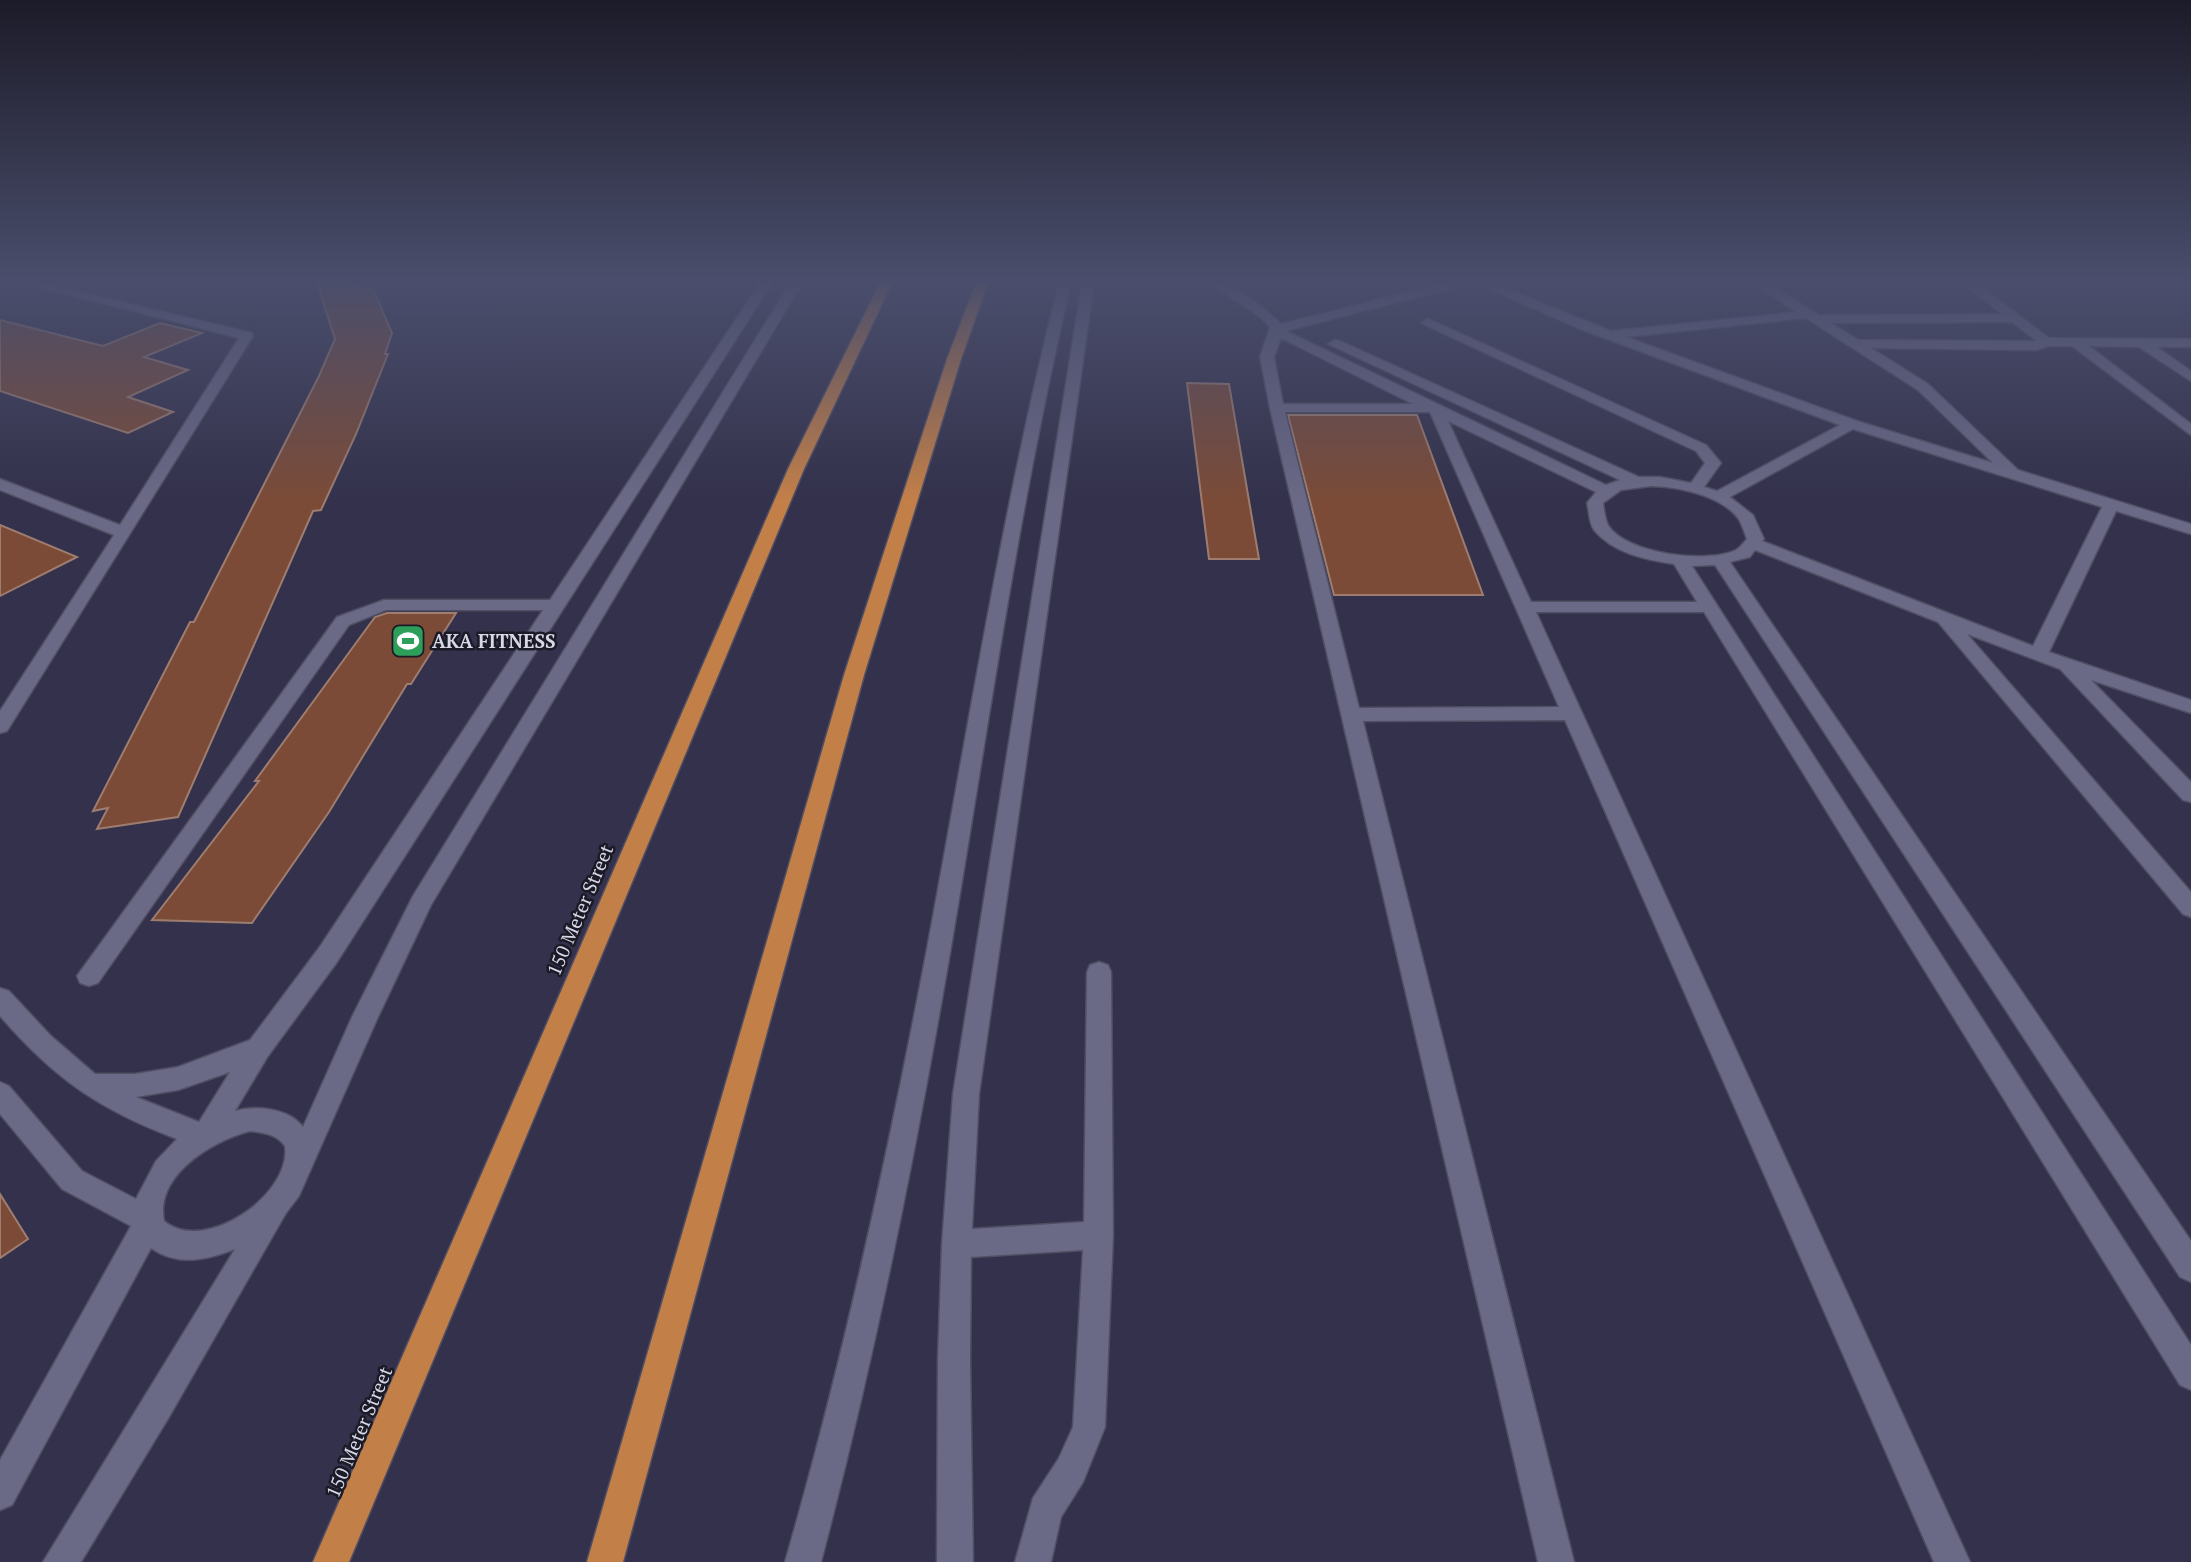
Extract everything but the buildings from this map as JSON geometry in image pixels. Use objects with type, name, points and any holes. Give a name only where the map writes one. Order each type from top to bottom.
[{"type":"highway","name":"150 Meter Street","points":[[331,1562],[796,469],[851,356]]},
{"type":"highway","points":[[605,1562],[853,675],[955,356]]},
{"type":"street","points":[[0,726],[234,356]]},
{"type":"street","points":[[205,1136],[259,1048],[328,955],[718,356]]},
{"type":"street","points":[[61,1562],[158,1406],[298,1169],[365,1017],[421,902],[752,356]]},
{"type":"street","points":[[803,1562],[868,1311],[914,1094],[1022,470],[1048,356]]},
{"type":"street","points":[[955,1562],[953,1491],[957,1244],[966,1094],[1077,356]]},
{"type":"street","points":[[1267,356],[1277,408],[1556,1562]]},
{"type":"street","points":[[1329,356],[1565,473],[1607,491]]},
{"type":"street","points":[[1361,356],[1637,482]]},
{"type":"street","points":[[1497,356],[1701,448],[1713,463],[1695,489]]},
{"type":"street","points":[[1665,356],[1852,424],[2191,529]]},
{"type":"street","points":[[1875,356],[1923,387],[2015,476]]},
{"type":"street","points":[[2093,356],[2191,431]]},
{"type":"street","points":[[2161,356],[2191,377]]},
{"type":"street","points":[[1277,408],[1435,408]]},
{"type":"street","points":[[1435,408],[1952,1562]]},
{"type":"street","points":[[1717,498],[1852,424]]},
{"type":"street","points":[[1637,482],[1660,482],[1695,489],[1736,508],[1749,521],[1754,533],[1752,543],[1741,555],[1721,561],[1681,562],[1638,551],[1609,533],[1598,521],[1594,508],[1599,497],[1607,491],[1637,482]]},
{"type":"street","points":[[0,484],[122,532]]},
{"type":"street","points":[[2038,655],[2111,505]]},
{"type":"street","points":[[1752,543],[2038,655],[2191,707]]},
{"type":"street","points":[[1721,561],[2179,1232],[2191,1267]]},
{"type":"street","points":[[1681,562],[2191,1374]]},
{"type":"street","points":[[89,976],[343,621],[384,605],[556,605]]},
{"type":"street","points":[[1526,607],[1709,607]]},
{"type":"street","points":[[1944,619],[2191,908]]},
{"type":"street","points":[[2066,665],[2191,795]]},
{"type":"street","points":[[1351,715],[1573,713]]},
{"type":"street","points":[[1033,1562],[1045,1510],[1071,1470],[1089,1427],[1098,1235],[1099,972]]},
{"type":"street","points":[[0,998],[18,1019],[88,1084],[120,1103],[205,1136]]},
{"type":"street","points":[[88,1084],[111,1087],[164,1081],[200,1072],[259,1048]]},
{"type":"street","points":[[0,1094],[72,1180],[149,1222]]},
{"type":"street","points":[[280,1200],[262,1217],[239,1232],[215,1242],[192,1246],[172,1244],[157,1236],[149,1222],[148,1203],[166,1167],[205,1136],[229,1125],[250,1119],[270,1120],[286,1125],[296,1136],[301,1151],[298,1169]]},
{"type":"street","points":[[0,1493],[149,1222]]},
{"type":"street","points":[[957,1244],[1098,1235]]},
{"type":"place","name":"AKA FITNESS","points":[[408,641]]}]
